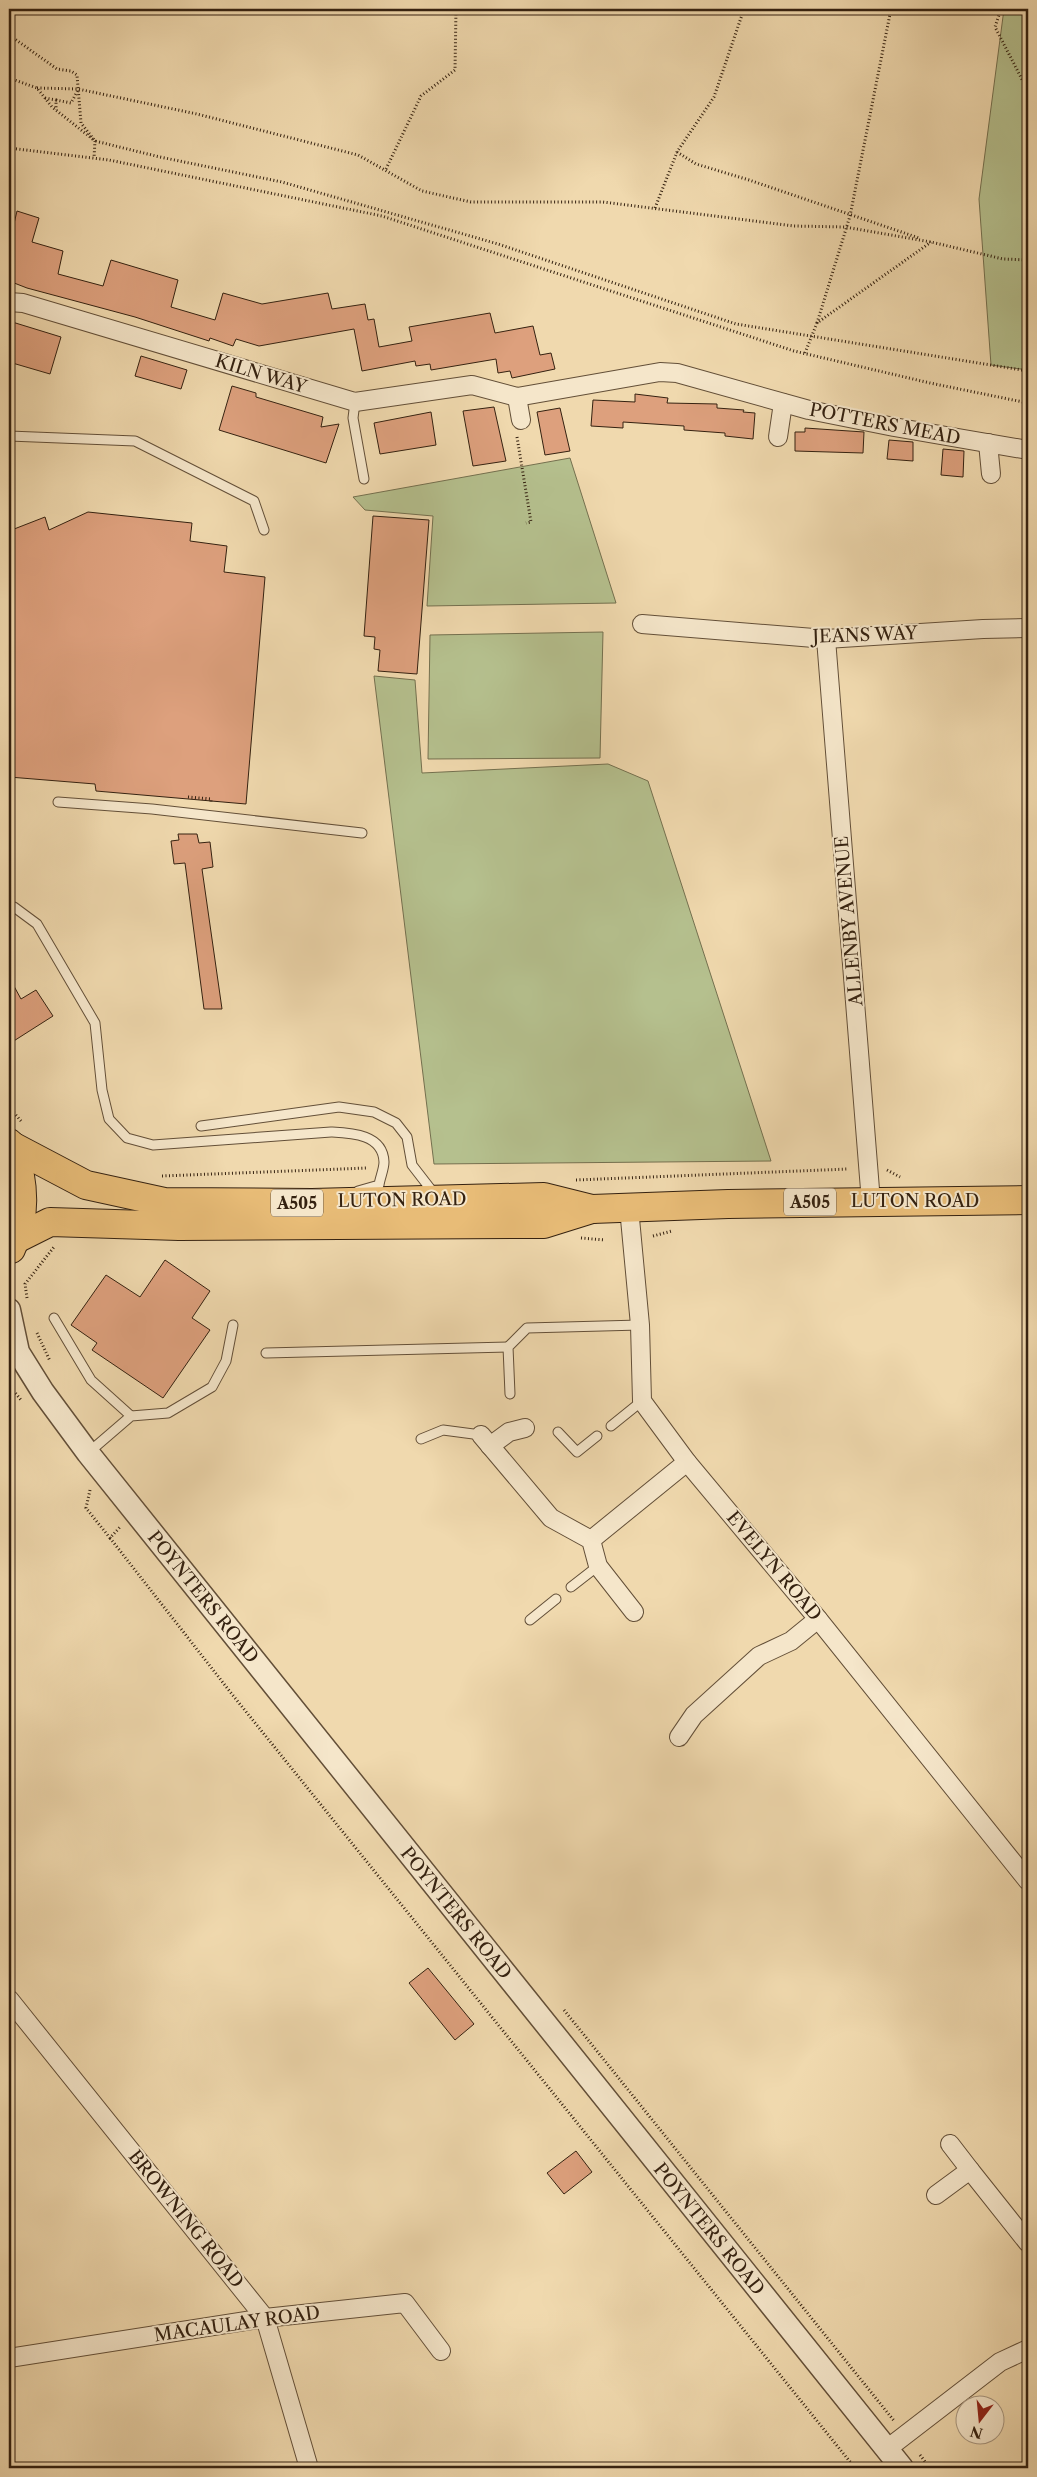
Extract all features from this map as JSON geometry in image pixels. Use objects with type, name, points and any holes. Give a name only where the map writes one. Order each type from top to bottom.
[{"type":"main road","name":"LUTON ROAD","points":[[16,1138],[86,1185],[164,1202],[312,1202],[544,1197],[592,1209],[728,1204],[1028,1200]]},
{"type":"main road","name":"A505","points":[[11,1251],[22,1220],[23,1197],[16,1138]]},
{"type":"main road","name":"LUTON ROAD","points":[[11,1251],[50,1222],[179,1226],[544,1224],[592,1209]]},
{"type":"street","name":"KILN WAY","points":[[9,302],[24,303],[355,402],[472,385],[517,398],[588,385]]},
{"type":"street","name":"POTTERS MEAD","points":[[588,385],[660,372],[677,372],[783,403],[894,427],[1028,450]]},
{"type":"street","points":[[517,398],[521,420]]},
{"type":"street","points":[[778,437],[783,403]]},
{"type":"street","points":[[988,443],[991,474]]},
{"type":"street","name":"JEANS WAY","points":[[642,624],[826,639],[983,628],[1028,628]]},
{"type":"street","name":"ALLENBY AVENUE","points":[[826,639],[871,1202]]},
{"type":"street","points":[[629,1208],[640,1325],[642,1401]]},
{"type":"street","name":"POYNTERS ROAD","points":[[18,1307],[14,1349],[88,1453],[902,2468]]},
{"type":"street","name":"EVELYN ROAD","points":[[642,1401],[687,1462],[818,1620],[1028,1881]]},
{"type":"street","points":[[525,1428],[485,1441],[551,1518],[591,1540],[598,1566],[634,1612]]},
{"type":"street","points":[[591,1540],[687,1462]]},
{"type":"street","points":[[679,1737],[694,1715],[759,1656],[791,1641],[818,1620]]},
{"type":"street","name":"BROWNING ROAD","points":[[9,1999],[266,2318],[308,2468]]},
{"type":"street","points":[[950,2144],[1028,2243]]},
{"type":"street","points":[[936,2194],[970,2170]]},
{"type":"street","name":"MACAULAY ROAD","points":[[9,2358],[266,2318],[405,2303],[441,2352]]},
{"type":"street","points":[[887,2449],[1000,2362],[1028,2349]]},
{"type":"lane","points":[[355,402],[354,418],[364,479]]},
{"type":"lane","points":[[9,436],[135,441],[254,501],[264,530]]},
{"type":"lane","points":[[58,802],[152,809],[362,834]]},
{"type":"lane","points":[[9,909],[14,908],[37,924],[96,1023],[102,1090],[109,1119],[127,1138],[152,1145],[331,1132],[360,1134],[378,1144],[384,1161],[379,1185],[312,1202]]},
{"type":"lane","points":[[201,1126],[339,1107],[374,1112],[396,1123],[406,1137],[412,1165],[439,1199]]},
{"type":"lane","points":[[54,1318],[91,1380],[131,1416]]},
{"type":"lane","points":[[88,1453],[131,1416],[168,1413],[212,1387],[226,1361],[234,1325]]},
{"type":"lane","points":[[266,1353],[508,1347],[527,1328],[640,1325]]},
{"type":"lane","points":[[508,1347],[510,1394]]},
{"type":"lane","points":[[611,1426],[642,1401]]},
{"type":"lane","points":[[421,1439],[443,1430],[485,1441]]},
{"type":"lane","points":[[558,1432],[577,1452],[598,1436]]},
{"type":"lane","points":[[570,1588],[598,1566]]},
{"type":"lane","points":[[530,1620],[556,1599]]},
{"type":"path","points":[[386,169],[421,96],[456,70],[456,9]]},
{"type":"path","points":[[655,208],[677,152],[714,97],[744,9]]},
{"type":"path","points":[[805,353],[818,323],[844,227],[850,216],[891,9]]},
{"type":"path","points":[[1001,9],[996,27],[1028,91]]},
{"type":"path","points":[[9,32],[12,37],[57,69],[71,71],[77,75],[80,123],[95,141],[94,158]]},
{"type":"path","points":[[9,78],[37,88],[78,89],[197,114],[348,152],[386,169],[422,191],[471,202],[603,202],[794,226],[844,227],[931,242],[1002,259],[1028,260]]},
{"type":"path","points":[[37,88],[56,111],[95,141],[160,157],[282,182],[498,244],[736,324],[1028,371]]},
{"type":"path","points":[[45,98],[71,103],[78,89]]},
{"type":"path","points":[[56,100],[56,111]]},
{"type":"path","points":[[9,148],[94,158],[382,216],[805,353],[930,383],[1028,403]]},
{"type":"path","points":[[677,152],[696,164],[750,180],[850,216],[931,242]]},
{"type":"path","points":[[818,323],[931,242]]},
{"type":"path","points":[[521,420],[515,427],[531,522],[526,523]]},
{"type":"path","points":[[9,1107],[16,1138]]},
{"type":"path","points":[[161,1176],[367,1168]]},
{"type":"path","points":[[569,1180],[848,1169]]},
{"type":"path","points":[[576,1238],[606,1240]]},
{"type":"path","points":[[18,1307],[25,1284],[56,1244]]},
{"type":"path","points":[[36,1331],[52,1365]]},
{"type":"path","points":[[86,1508],[235,1698],[855,2468]]},
{"type":"path","points":[[110,1538],[122,1524]]},
{"type":"green space","points":[[1004,9],[1028,9],[1028,370],[991,365],[979,199]]},
{"type":"green space","points":[[570,458],[616,603],[427,606],[433,516],[365,510],[353,497]]},
{"type":"green space","points":[[603,632],[600,758],[428,759],[430,635]]},
{"type":"green space","points":[[374,676],[415,680],[422,773],[608,764],[648,781],[771,1161],[434,1164]]},
{"type":"building","points":[[17,211],[39,218],[32,242],[63,251],[58,274],[103,286],[111,260],[178,280],[171,307],[215,320],[223,293],[262,304],[328,293],[332,309],[365,304],[368,320],[374,319],[379,347],[412,341],[409,327],[490,313],[495,333],[533,326],[540,355],[551,353],[555,369],[512,378],[510,371],[498,373],[496,359],[431,370],[430,364],[416,366],[415,361],[362,371],[354,329],[259,346],[236,339],[233,346],[210,338],[209,341],[135,317],[27,288],[9,281],[9,245]]},
{"type":"building","points":[[9,321],[61,337],[50,374],[9,362]]},
{"type":"building","points":[[141,356],[187,370],[181,389],[135,376]]},
{"type":"building","points":[[232,386],[256,393],[256,397],[323,417],[321,427],[339,424],[326,463],[219,430]]},
{"type":"building","points":[[635,394],[668,398],[667,403],[717,404],[717,408],[744,410],[743,412],[755,413],[753,439],[725,436],[725,433],[684,430],[684,426],[623,422],[623,428],[591,426],[593,400],[635,402]]},
{"type":"building","points":[[494,407],[506,461],[473,466],[463,411]]},
{"type":"building","points":[[560,408],[570,451],[545,455],[537,412]]},
{"type":"building","points":[[431,412],[436,445],[380,454],[374,423]]},
{"type":"building","points":[[805,428],[864,432],[863,453],[795,451],[795,432],[805,432]]},
{"type":"building","points":[[889,440],[913,442],[913,461],[887,459]]},
{"type":"building","points":[[943,449],[964,451],[963,477],[941,475]]},
{"type":"building","points":[[88,512],[192,523],[190,541],[227,546],[224,572],[265,577],[246,804],[96,791],[95,784],[9,777],[9,531],[45,517],[49,530]]},
{"type":"building","points":[[373,516],[429,520],[417,674],[378,671],[380,650],[374,649],[375,637],[364,636]]},
{"type":"building","points":[[178,834],[197,834],[199,843],[210,842],[213,867],[202,869],[222,1009],[204,1009],[185,863],[174,864],[171,841],[179,840]]},
{"type":"building","points":[[9,977],[21,999],[36,990],[53,1016],[9,1044]]},
{"type":"building","points":[[165,1260],[210,1291],[192,1318],[210,1330],[163,1398],[92,1350],[97,1343],[71,1325],[106,1275],[140,1297]]},
{"type":"building","points":[[428,1968],[474,2024],[455,2040],[409,1983]]},
{"type":"building","points":[[576,2151],[592,2172],[564,2194],[547,2173]]}]
